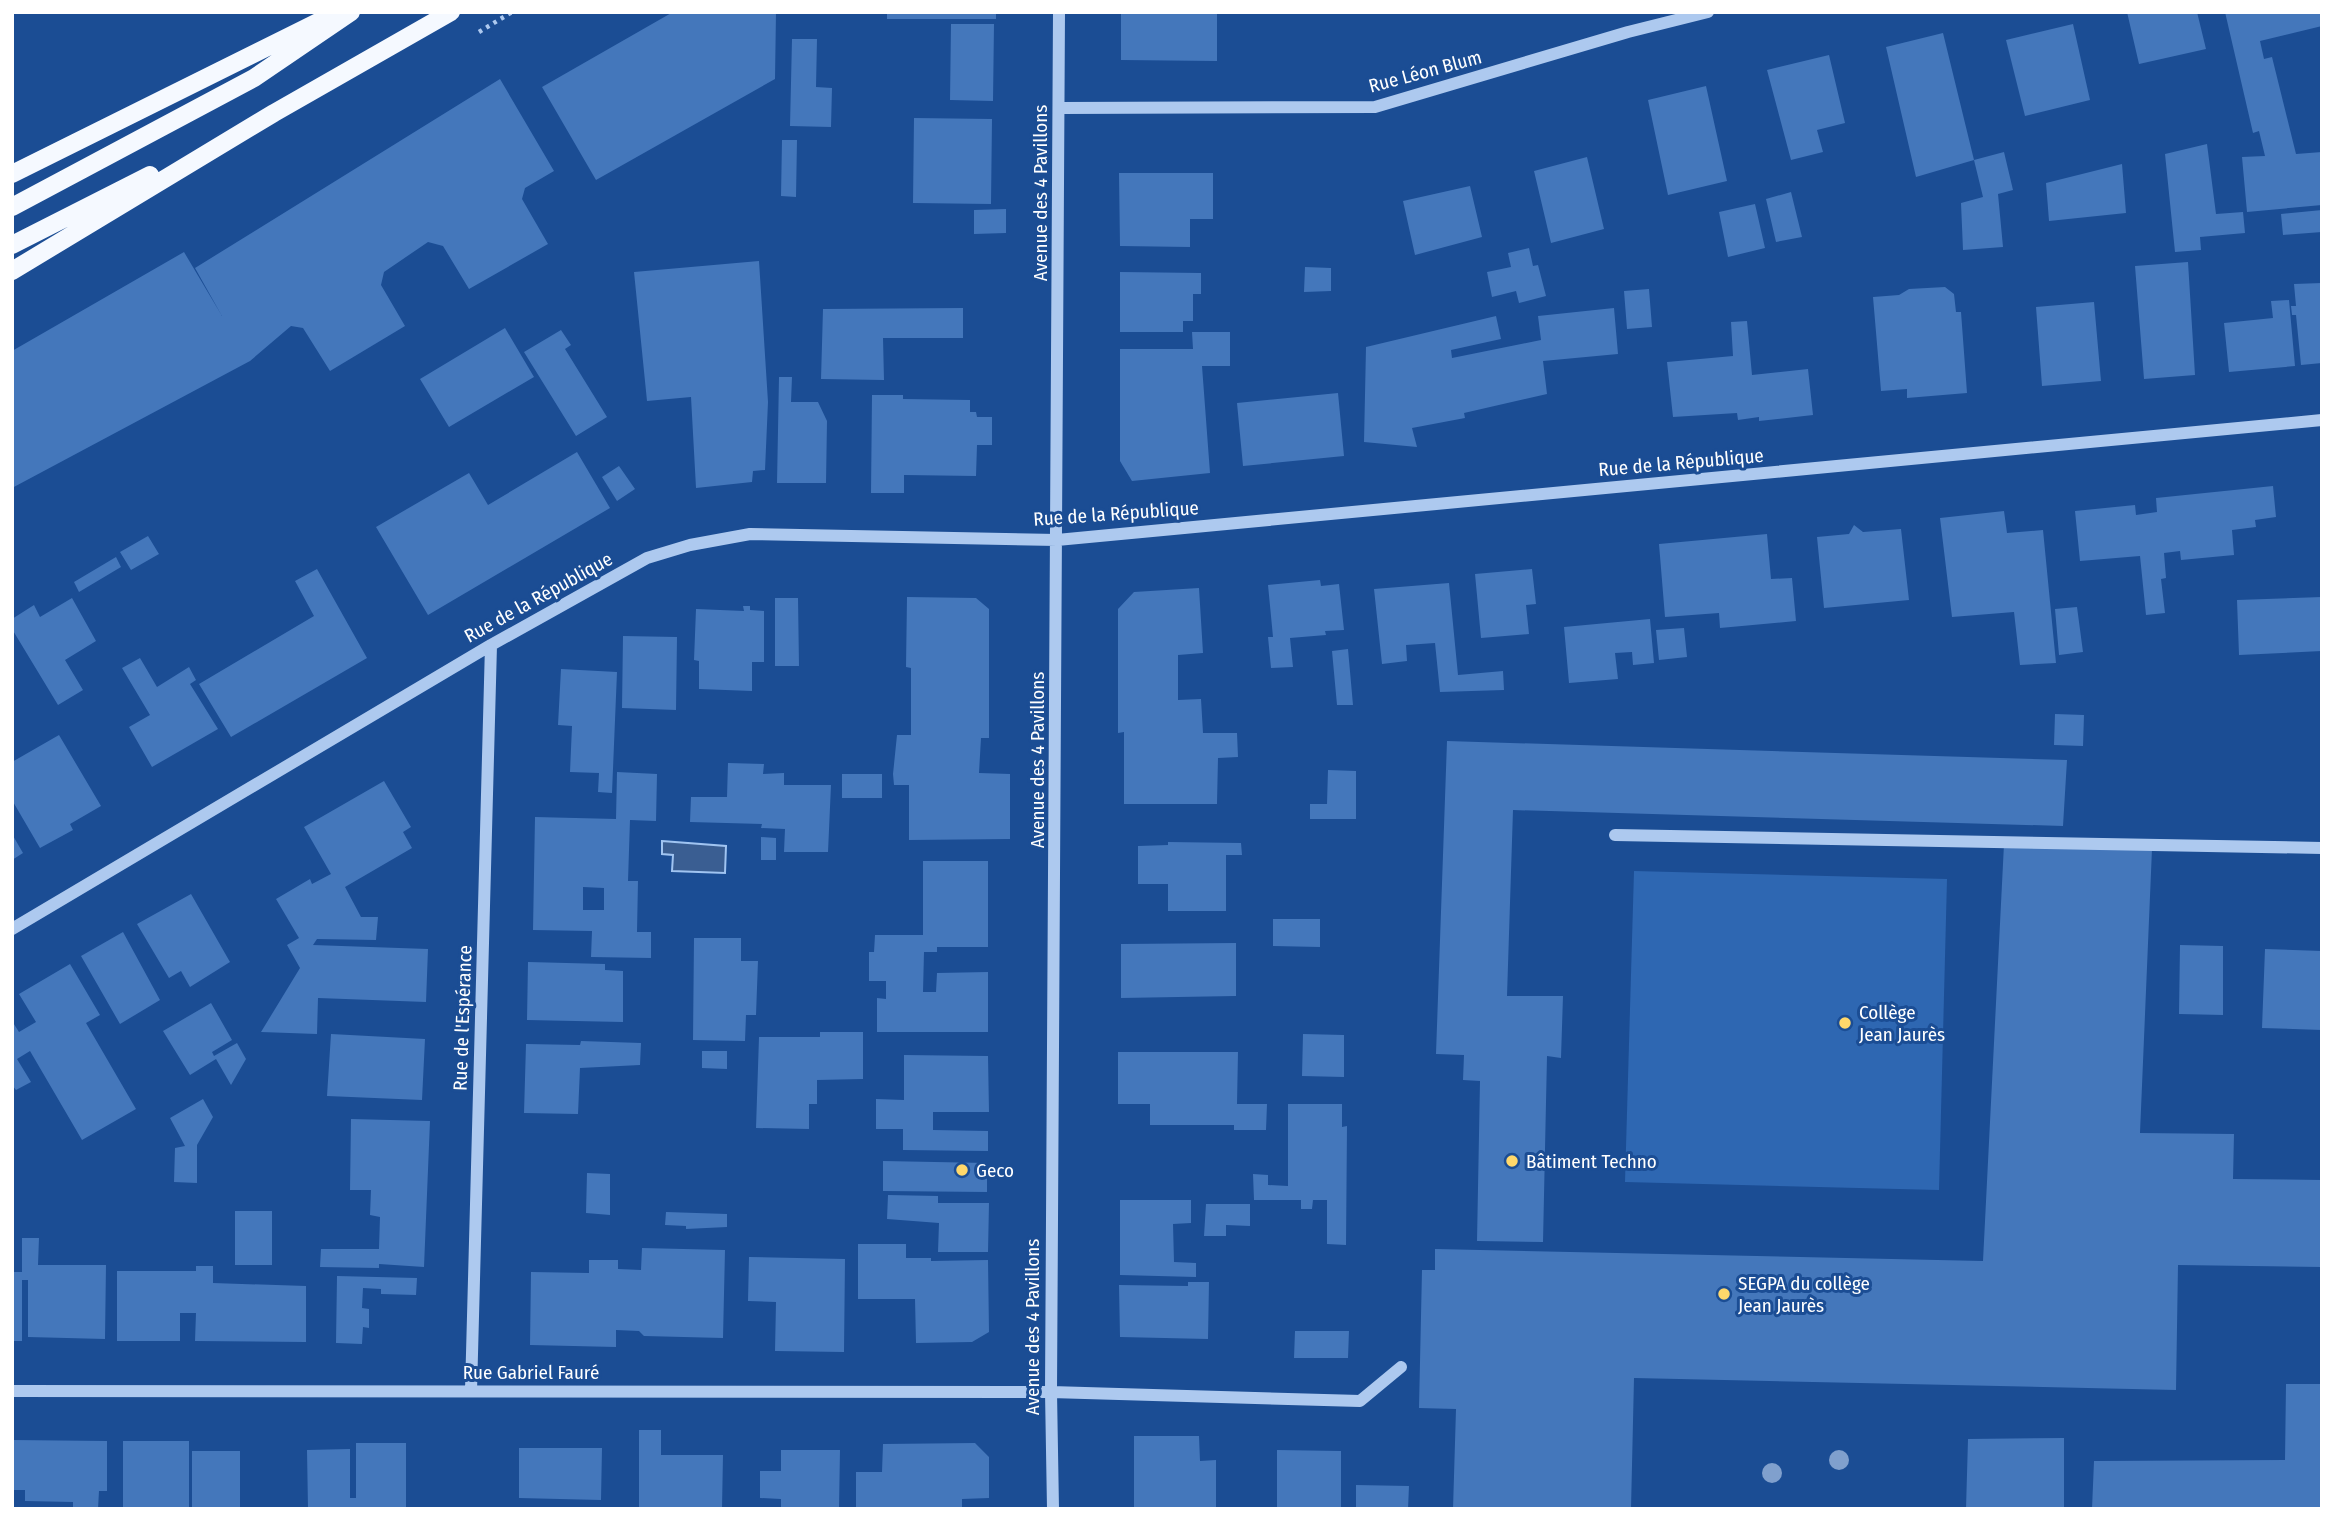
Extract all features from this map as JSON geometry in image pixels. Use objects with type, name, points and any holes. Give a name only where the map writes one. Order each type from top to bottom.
[{"type":"main road","points":[[12,174],[337,12]]},
{"type":"main road","points":[[12,207],[254,78],[351,12]]},
{"type":"main road","points":[[12,271],[274,113],[451,12]]},
{"type":"main road","points":[[12,244],[274,113]]},
{"type":"street","name":"Avenue des 4 Pavillons","points":[[1052,1509],[1059,12]]},
{"type":"street","name":"Rue Léon Blum","points":[[1060,108],[1375,107],[1628,32],[1708,12]]},
{"type":"street","name":"Rue de la République","points":[[12,929],[491,645],[648,558],[690,545],[750,534],[1057,540],[2322,420]]},
{"type":"street","name":"Rue de l'Espérance","points":[[471,1391],[491,645]]},
{"type":"street","points":[[1615,835],[2322,848]]},
{"type":"street","name":"Rue Gabriel Fauré","points":[[12,1391],[1051,1392],[1360,1401],[1401,1367]]},
{"type":"shaded area","points":[[662,841],[726,846],[725,873],[672,871],[673,855],[662,854]]},
{"type":"shaded area","points":[[1634,871],[1947,879],[1939,1190],[1625,1182]]},
{"type":"building","points":[[673,12],[776,12],[775,79],[596,180],[542,87]]},
{"type":"building","points":[[887,12],[996,12],[996,19],[887,19]]},
{"type":"building","points":[[1121,12],[1217,12],[1217,61],[1121,60]]},
{"type":"building","points":[[2127,12],[2197,12],[2206,49],[2139,64]]},
{"type":"building","points":[[2225,12],[2322,12],[2322,26],[2260,41],[2264,59],[2272,57],[2296,154],[2322,152],[2322,205],[2247,212],[2242,157],[2265,156],[2259,131],[2253,133]]},
{"type":"building","points":[[951,24],[994,24],[993,101],[950,100]]},
{"type":"building","points":[[2073,24],[2090,100],[2025,116],[2006,40]]},
{"type":"building","points":[[1943,33],[1974,160],[1916,177],[1886,47]]},
{"type":"building","points":[[792,39],[817,39],[816,87],[832,88],[831,127],[790,126]]},
{"type":"building","points":[[1829,55],[1845,123],[1817,130],[1823,152],[1791,160],[1767,70]]},
{"type":"building","points":[[500,79],[554,171],[525,188],[522,199],[548,244],[469,289],[443,246],[428,242],[384,272],[381,285],[405,326],[330,371],[303,328],[291,326],[250,361],[12,488],[12,351],[184,252],[222,316],[195,268]]},
{"type":"building","points":[[1706,86],[1727,181],[1668,195],[1648,100]]},
{"type":"building","points":[[914,118],[992,119],[991,204],[913,203]]},
{"type":"building","points":[[782,140],[797,140],[796,197],[781,196]]},
{"type":"building","points":[[2207,144],[2216,214],[2243,212],[2245,233],[2200,237],[2201,250],[2175,252],[2165,154]]},
{"type":"building","points":[[2004,152],[2013,190],[1998,194],[2003,247],[1963,250],[1961,203],[1983,197],[1974,160]]},
{"type":"building","points":[[1587,157],[1604,229],[1551,243],[1534,171]]},
{"type":"building","points":[[2122,164],[2126,213],[2049,221],[2046,183]]},
{"type":"building","points":[[1119,173],[1213,173],[1213,219],[1190,219],[1190,247],[1120,246]]},
{"type":"building","points":[[1470,186],[1482,237],[1415,255],[1403,201]]},
{"type":"building","points":[[1791,192],[1802,237],[1776,242],[1766,199]]},
{"type":"building","points":[[1755,204],[1765,248],[1728,257],[1719,212]]},
{"type":"building","points":[[1006,209],[1006,233],[974,234],[974,210]]},
{"type":"building","points":[[2322,210],[2322,232],[2283,235],[2281,214]]},
{"type":"building","points":[[1529,248],[1533,266],[1538,265],[1546,296],[1519,303],[1516,291],[1492,297],[1487,272],[1511,267],[1508,253]]},
{"type":"building","points":[[759,261],[768,402],[765,470],[753,471],[752,482],[696,488],[691,397],[647,401],[634,272]]},
{"type":"building","points":[[2188,262],[2195,375],[2144,379],[2135,266]]},
{"type":"building","points":[[1305,267],[1331,268],[1331,291],[1304,292]]},
{"type":"building","points":[[1120,272],[1201,273],[1201,294],[1193,294],[1193,321],[1183,321],[1183,332],[1120,332]]},
{"type":"building","points":[[2322,283],[2322,363],[2301,365],[2296,315],[2292,315],[2291,306],[2296,306],[2294,284]]},
{"type":"building","points":[[1945,287],[1954,294],[1956,312],[1961,312],[1967,393],[1907,398],[1907,389],[1881,391],[1873,297],[1899,295],[1909,289]]},
{"type":"building","points":[[1649,289],[1652,327],[1627,329],[1624,291]]},
{"type":"building","points":[[2289,300],[2295,366],[2229,372],[2224,323],[2273,318],[2271,301]]},
{"type":"building","points":[[2094,302],[2101,381],[2042,386],[2036,307]]},
{"type":"building","points":[[963,308],[963,338],[883,338],[884,380],[821,379],[823,309]]},
{"type":"building","points":[[1614,308],[1618,354],[1543,361],[1547,394],[1464,413],[1465,418],[1412,428],[1417,447],[1364,442],[1366,347],[1496,316],[1501,339],[1451,350],[1452,358],[1541,340],[1538,316]]},
{"type":"building","points":[[1747,321],[1752,375],[1808,369],[1813,415],[1759,421],[1759,417],[1738,420],[1737,413],[1673,417],[1667,362],[1733,356],[1731,322]]},
{"type":"building","points":[[505,328],[534,377],[449,427],[420,379]]},
{"type":"building","points":[[561,330],[571,345],[565,349],[607,417],[576,436],[524,352]]},
{"type":"building","points":[[1192,332],[1230,332],[1230,366],[1202,366],[1210,473],[1132,481],[1120,461],[1120,349],[1193,349]]},
{"type":"building","points":[[779,377],[792,377],[791,402],[818,402],[827,421],[826,483],[777,483]]},
{"type":"building","points":[[1338,393],[1344,456],[1243,466],[1237,403]]},
{"type":"building","points":[[872,395],[903,395],[903,399],[970,400],[970,412],[976,412],[977,417],[992,417],[992,445],[977,445],[976,476],[904,475],[904,493],[871,493]]},
{"type":"building","points":[[577,452],[610,508],[428,615],[376,527],[469,473],[488,505]]},
{"type":"building","points":[[619,466],[635,489],[617,501],[602,477]]},
{"type":"building","points":[[2273,486],[2276,517],[2255,520],[2256,527],[2232,530],[2234,555],[2181,560],[2180,551],[2164,553],[2166,578],[2161,579],[2165,613],[2146,615],[2140,556],[2080,561],[2075,511],[2135,505],[2136,515],[2157,512],[2156,498]]},
{"type":"building","points":[[2004,511],[2007,533],[2043,530],[2056,663],[2020,665],[2014,612],[1952,617],[1940,518]]},
{"type":"building","points":[[1854,525],[1863,532],[1901,529],[1909,600],[1824,608],[1817,537],[1849,534]]},
{"type":"building","points":[[1767,534],[1771,579],[1792,578],[1796,621],[1720,628],[1719,613],[1665,617],[1659,544]]},
{"type":"building","points":[[148,536],[159,554],[131,570],[120,552]]},
{"type":"building","points":[[116,557],[121,567],[79,592],[74,582]]},
{"type":"building","points":[[317,569],[367,658],[231,737],[199,684],[314,616],[295,581]]},
{"type":"building","points":[[1532,569],[1536,604],[1526,605],[1529,634],[1481,638],[1475,574]]},
{"type":"building","points":[[1320,580],[1321,586],[1339,584],[1344,630],[1325,631],[1326,635],[1290,638],[1293,667],[1271,668],[1268,637],[1273,637],[1268,585]]},
{"type":"building","points":[[1449,583],[1458,675],[1503,671],[1504,690],[1440,692],[1435,643],[1406,645],[1407,661],[1382,664],[1374,589]]},
{"type":"building","points":[[1199,588],[1203,653],[1178,655],[1178,700],[1201,699],[1203,733],[1237,733],[1238,757],[1218,758],[1217,804],[1124,804],[1124,732],[1118,733],[1118,609],[1134,592]]},
{"type":"building","points":[[907,597],[976,598],[989,609],[989,738],[981,738],[979,773],[1010,774],[1010,839],[909,840],[909,785],[894,785],[893,774],[897,735],[911,735],[911,668],[906,667]]},
{"type":"building","points":[[2322,597],[2322,651],[2239,655],[2237,600]]},
{"type":"building","points":[[72,598],[96,641],[65,660],[83,690],[58,705],[12,629],[12,619],[34,605],[40,617]]},
{"type":"building","points":[[775,598],[798,598],[799,666],[775,666]]},
{"type":"building","points":[[743,606],[750,606],[750,610],[764,611],[764,662],[752,662],[752,691],[699,689],[699,661],[694,660],[696,609],[744,611]]},
{"type":"building","points":[[2077,607],[2083,652],[2059,655],[2055,609]]},
{"type":"building","points":[[1650,619],[1654,663],[1633,665],[1632,652],[1615,653],[1618,679],[1569,683],[1564,627]]},
{"type":"building","points":[[1684,628],[1687,657],[1659,660],[1656,630]]},
{"type":"building","points":[[623,636],[677,637],[676,710],[622,708]]},
{"type":"building","points":[[1348,649],[1353,705],[1337,705],[1332,651]]},
{"type":"building","points":[[140,658],[157,687],[189,667],[196,680],[190,684],[218,729],[152,767],[129,727],[150,715],[122,668]]},
{"type":"building","points":[[561,669],[617,672],[612,793],[598,792],[599,773],[570,772],[572,726],[558,725]]},
{"type":"building","points":[[2055,714],[2084,715],[2083,746],[2054,745]]},
{"type":"building","points":[[59,735],[101,806],[70,824],[73,830],[40,848],[12,800],[12,762]]},
{"type":"building","points":[[1447,741],[2067,760],[2063,826],[1513,810],[1507,996],[1563,996],[1561,1058],[1547,1056],[1543,1242],[1477,1241],[1480,1081],[1463,1080],[1464,1055],[1436,1054]]},
{"type":"building","points":[[728,763],[764,764],[763,774],[784,773],[784,785],[831,785],[828,852],[784,852],[785,829],[761,828],[762,824],[690,822],[691,797],[727,797]]},
{"type":"building","points":[[1328,770],[1356,771],[1356,819],[1310,819],[1310,804],[1327,804]]},
{"type":"building","points":[[617,772],[657,774],[656,821],[630,820],[628,881],[638,881],[637,932],[651,932],[651,958],[591,957],[592,931],[533,930],[535,817],[616,819]],"holes":[[[583,887],[604,888],[604,910],[583,910]]]},
{"type":"building","points":[[842,774],[882,774],[882,798],[842,798]]},
{"type":"building","points":[[384,781],[411,827],[403,832],[412,848],[345,887],[361,917],[378,917],[376,940],[317,939],[313,945],[428,949],[426,1002],[318,998],[317,1034],[261,1032],[300,968],[287,945],[299,938],[276,899],[310,879],[312,884],[331,874],[304,827]]},
{"type":"building","points":[[12,834],[23,853],[12,860]]},
{"type":"building","points":[[761,837],[776,838],[776,860],[761,860]]},
{"type":"building","points":[[1168,842],[1241,843],[1242,855],[1226,855],[1226,911],[1168,911],[1168,884],[1138,884],[1138,846],[1168,845]]},
{"type":"building","points":[[2004,844],[2152,849],[2140,1133],[2234,1134],[2233,1179],[2322,1180],[2322,1267],[2178,1265],[2176,1390],[1634,1378],[1631,1509],[1453,1509],[1456,1409],[1419,1408],[1422,1270],[1435,1270],[1435,1249],[1983,1261]]},
{"type":"building","points":[[923,861],[988,861],[988,947],[937,947],[937,952],[924,952],[923,992],[936,992],[937,973],[988,972],[988,1032],[877,1032],[877,998],[886,999],[886,981],[869,981],[869,952],[874,952],[875,935],[923,935]]},
{"type":"building","points":[[191,894],[230,962],[190,987],[181,971],[169,978],[137,924]]},
{"type":"building","points":[[1273,919],[1320,919],[1320,947],[1273,946]]},
{"type":"building","points":[[123,932],[160,1000],[120,1024],[81,956]]},
{"type":"building","points":[[694,938],[741,938],[741,961],[758,961],[756,1015],[746,1015],[745,1041],[693,1040]]},
{"type":"building","points":[[1236,943],[1236,996],[1121,998],[1121,944]]},
{"type":"building","points":[[2180,945],[2223,946],[2223,1015],[2179,1014]]},
{"type":"building","points":[[2265,949],[2322,951],[2322,1030],[2262,1028]]},
{"type":"building","points":[[528,962],[605,964],[605,970],[623,971],[623,1022],[527,1020]]},
{"type":"building","points":[[70,964],[100,1015],[86,1023],[136,1109],[82,1140],[30,1051],[17,1059],[31,1082],[16,1090],[12,1085],[12,1021],[19,1032],[36,1022],[19,994]]},
{"type":"building","points":[[211,1003],[232,1040],[212,1052],[214,1056],[237,1043],[246,1059],[231,1085],[216,1059],[190,1075],[163,1031]]},
{"type":"building","points":[[820,1032],[863,1032],[863,1079],[817,1080],[817,1104],[809,1104],[809,1129],[756,1128],[759,1037],[820,1037]]},
{"type":"building","points":[[331,1034],[425,1039],[422,1100],[327,1096]]},
{"type":"building","points":[[1303,1034],[1344,1035],[1344,1077],[1302,1076]]},
{"type":"building","points":[[581,1041],[641,1043],[640,1065],[580,1068],[578,1114],[524,1113],[526,1044],[580,1045]]},
{"type":"building","points":[[702,1051],[727,1051],[727,1069],[702,1068]]},
{"type":"building","points":[[1118,1052],[1238,1052],[1237,1104],[1267,1104],[1266,1130],[1234,1130],[1234,1125],[1150,1125],[1150,1104],[1118,1104]]},
{"type":"building","points":[[904,1055],[988,1056],[989,1112],[933,1112],[933,1130],[988,1131],[988,1151],[903,1150],[903,1129],[876,1129],[876,1099],[904,1100]]},
{"type":"building","points":[[203,1099],[213,1117],[197,1145],[197,1183],[174,1182],[175,1148],[185,1146],[170,1118]]},
{"type":"building","points":[[1288,1104],[1342,1104],[1342,1127],[1347,1126],[1346,1245],[1327,1244],[1327,1200],[1313,1200],[1312,1209],[1301,1209],[1301,1200],[1254,1200],[1253,1174],[1268,1175],[1268,1185],[1288,1186]]},
{"type":"building","points":[[351,1119],[430,1121],[424,1267],[379,1264],[379,1268],[320,1267],[321,1249],[379,1249],[380,1217],[370,1215],[371,1190],[350,1190]]},
{"type":"building","points":[[883,1161],[987,1163],[987,1192],[883,1191]]},
{"type":"building","points":[[587,1173],[610,1174],[610,1215],[586,1213]]},
{"type":"building","points":[[888,1195],[938,1196],[938,1203],[989,1203],[988,1252],[938,1252],[939,1223],[887,1219]]},
{"type":"building","points":[[1120,1200],[1191,1200],[1191,1223],[1173,1224],[1174,1262],[1196,1263],[1196,1277],[1120,1275]]},
{"type":"building","points":[[1206,1204],[1250,1204],[1250,1226],[1226,1225],[1226,1236],[1204,1236]]},
{"type":"building","points":[[235,1211],[272,1211],[272,1265],[235,1265]]},
{"type":"building","points":[[666,1212],[727,1214],[727,1227],[686,1229],[686,1226],[665,1225]]},
{"type":"building","points":[[22,1238],[39,1238],[38,1265],[106,1265],[105,1339],[28,1337],[28,1280],[22,1280],[22,1341],[12,1341],[12,1272],[22,1272]]},
{"type":"building","points":[[858,1244],[906,1244],[906,1258],[931,1258],[931,1261],[988,1260],[989,1332],[972,1342],[916,1343],[915,1299],[858,1299]]},
{"type":"building","points":[[642,1248],[725,1250],[723,1338],[644,1336],[639,1331],[616,1330],[616,1347],[530,1345],[531,1272],[589,1273],[589,1260],[618,1260],[618,1269],[641,1270]]},
{"type":"building","points":[[749,1257],[845,1259],[844,1352],[775,1351],[776,1302],[748,1301]]},
{"type":"building","points":[[196,1266],[213,1266],[213,1283],[306,1286],[306,1342],[195,1341],[196,1313],[180,1313],[180,1341],[117,1341],[117,1271],[196,1271]]},
{"type":"building","points":[[337,1276],[417,1278],[416,1295],[381,1294],[381,1289],[363,1288],[362,1308],[369,1309],[369,1328],[363,1327],[362,1344],[336,1343]]},
{"type":"building","points":[[1188,1282],[1209,1282],[1208,1339],[1120,1337],[1119,1285],[1188,1286]]},
{"type":"building","points":[[1295,1331],[1349,1331],[1348,1358],[1294,1358]]},
{"type":"building","points":[[2286,1384],[2322,1384],[2322,1509],[2092,1509],[2094,1461],[2285,1460]]},
{"type":"building","points":[[639,1430],[661,1430],[661,1455],[723,1455],[722,1509],[639,1509]]},
{"type":"building","points":[[1134,1436],[1199,1436],[1200,1461],[1216,1460],[1216,1509],[1134,1509]]},
{"type":"building","points":[[2064,1438],[2064,1509],[1966,1509],[1968,1439]]},
{"type":"building","points":[[12,1440],[107,1441],[107,1491],[99,1491],[98,1509],[73,1509],[73,1502],[25,1501],[25,1490],[12,1490]]},
{"type":"building","points":[[123,1441],[189,1441],[189,1509],[123,1509]]},
{"type":"building","points":[[356,1443],[406,1443],[406,1509],[308,1509],[307,1450],[350,1449],[350,1498],[356,1498]]},
{"type":"building","points":[[975,1443],[989,1457],[989,1498],[962,1499],[962,1509],[856,1509],[856,1472],[882,1472],[883,1444]]},
{"type":"building","points":[[519,1448],[602,1448],[601,1500],[519,1498]]},
{"type":"building","points":[[781,1450],[840,1450],[839,1509],[781,1509],[781,1499],[760,1498],[760,1471],[781,1471]]},
{"type":"building","points":[[1277,1450],[1341,1451],[1341,1508],[1277,1508]]},
{"type":"building","points":[[192,1451],[240,1451],[240,1509],[192,1509]]},
{"type":"building","points":[[1356,1485],[1409,1486],[1408,1509],[1356,1509]]},
{"type":"place","name":"Collège Jean Jaurès","points":[[1845,1023]]},
{"type":"place","name":"Bâtiment Techno","points":[[1512,1161]]},
{"type":"place","name":"Geco","points":[[962,1170]]},
{"type":"place","name":"SEGPA du collège Jean Jaurès","points":[[1724,1294]]}]
